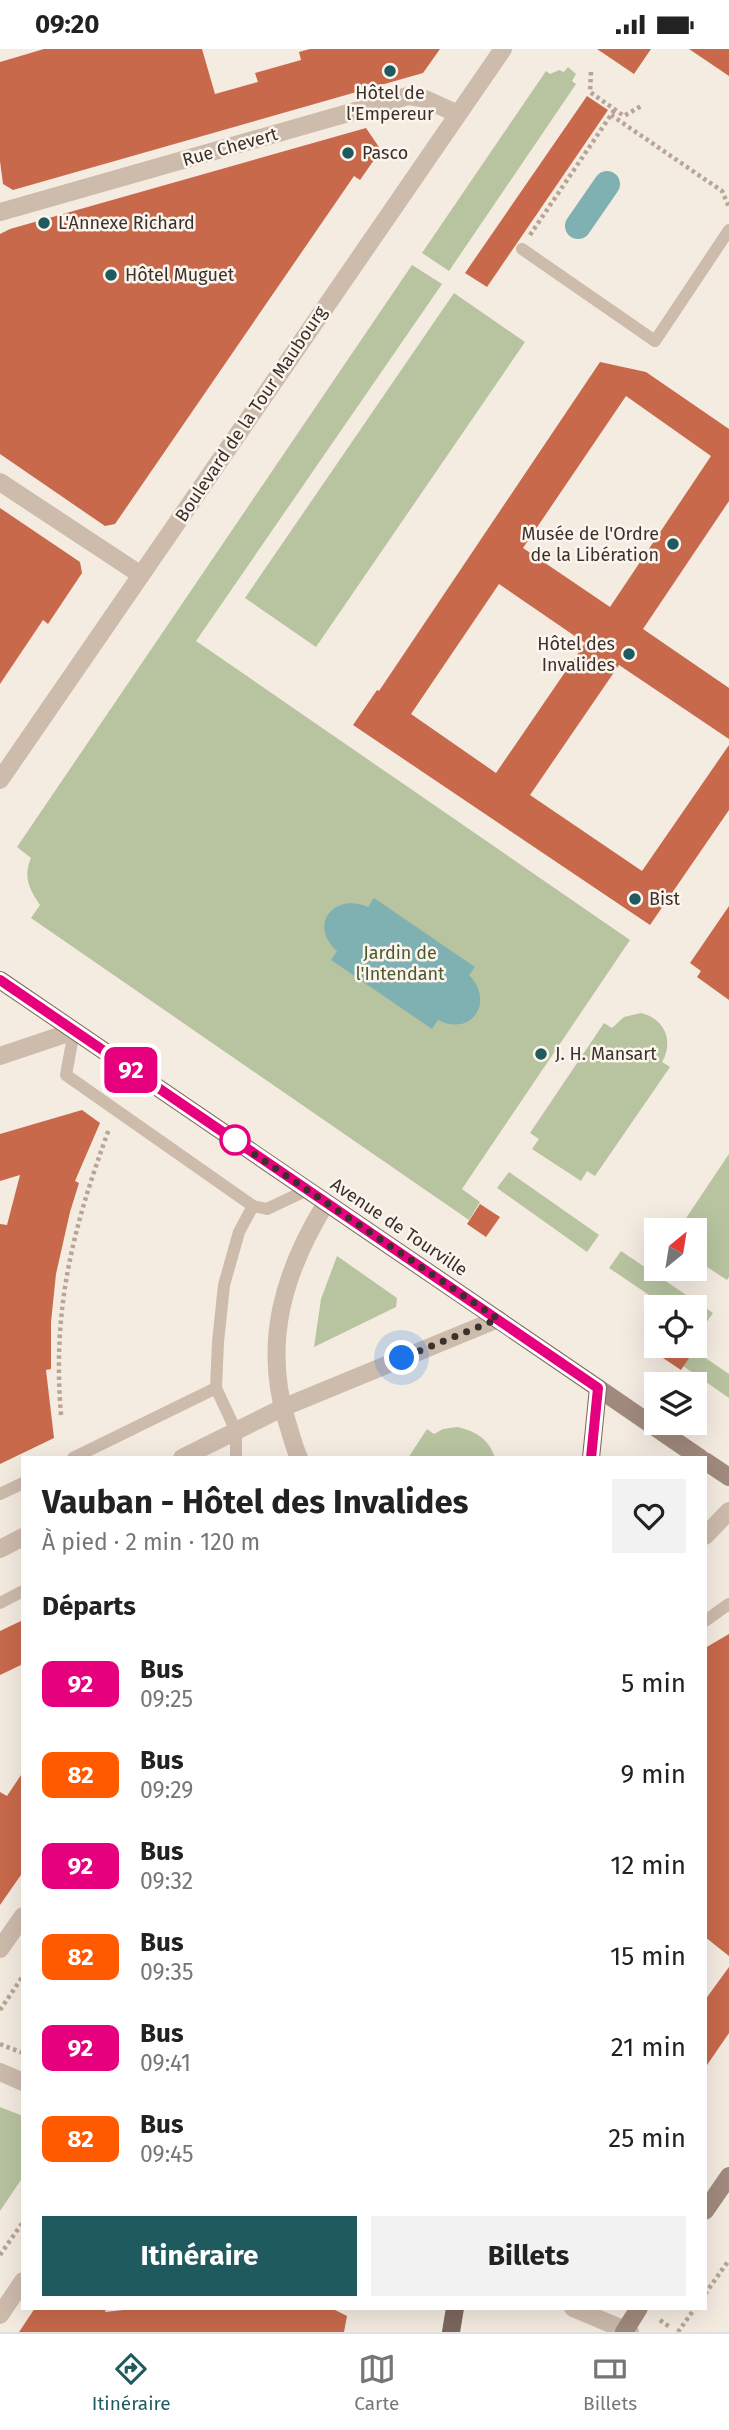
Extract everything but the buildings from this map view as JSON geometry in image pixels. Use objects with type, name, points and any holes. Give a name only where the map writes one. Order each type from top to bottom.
[{"type":"main road","name":"Avenue de Tourville","points":[[0,980],[697,1456]]},
{"type":"main road","points":[[591,1456],[598,1388]]},
{"type":"main road","points":[[707,1462],[729,1477]]},
{"type":"main road","points":[[707,2208],[729,2176]]},
{"type":"main road","points":[[451,2332],[455,2310]]},
{"type":"main road","points":[[626,2331],[638,2310]]},
{"type":"street","name":"Boulevard de la Tour Maubourg","points":[[0,780],[503,49]]},
{"type":"street","name":"Rue Chevert","points":[[0,212],[408,96],[425,99],[458,114]]},
{"type":"street","points":[[0,482],[141,575]]},
{"type":"street","points":[[0,1056],[74,1031]]},
{"type":"street","points":[[298,1456],[282,1408],[276,1366],[282,1303],[290,1271],[306,1237],[327,1203]]},
{"type":"street","points":[[186,1456],[282,1408],[498,1319]]},
{"type":"street","points":[[707,1534],[729,1512]]},
{"type":"street","points":[[0,1549],[21,1538]]},
{"type":"street","points":[[0,1949],[21,1919]]},
{"type":"street","points":[[0,2072],[21,2081]]},
{"type":"street","points":[[0,2315],[21,2284]]},
{"type":"street","points":[[578,2310],[626,2331]]},
{"type":"lane","points":[[522,249],[655,341],[729,230]]},
{"type":"lane","points":[[74,1031],[66,1075],[253,1206],[267,1209],[307,1190]]},
{"type":"lane","points":[[236,1456],[236,1431],[216,1388],[224,1285],[239,1232],[253,1206]]},
{"type":"lane","points":[[78,1456],[216,1388]]},
{"type":"lane","points":[[0,1494],[21,1484]]},
{"type":"lane","points":[[0,1602],[21,1592]]},
{"type":"lane","points":[[707,1620],[729,1604]]},
{"type":"path","points":[[591,72],[590,92],[624,115],[641,106]]},
{"type":"path","points":[[530,235],[615,109]]},
{"type":"path","points":[[611,115],[722,191],[729,208]]},
{"type":"path","points":[[61,1415],[57,1371],[61,1303],[70,1251],[85,1193],[109,1129]]},
{"type":"path","points":[[0,2010],[21,1979]]},
{"type":"path","points":[[0,2044],[21,2052]]},
{"type":"path","points":[[0,2255],[21,2225]]},
{"type":"path","points":[[707,2291],[729,2260]]},
{"type":"path","points":[[678,2332],[694,2310]]},
{"type":"path","points":[[660,2320],[671,2328]]},
{"type":"green space","points":[[568,67],[576,74],[572,81],[576,84],[449,271],[422,253],[546,71],[550,74],[559,70],[564,72]]},
{"type":"green space","name":"Jardin de l'Intendant","points":[[412,265],[442,284],[196,641],[630,940],[462,1189],[480,1202],[469,1220],[31,918],[40,905],[28,882],[27,871],[31,858],[17,847]]},
{"type":"green space","points":[[454,293],[525,342],[316,647],[245,598]]},
{"type":"green space","points":[[641,1013],[656,1020],[665,1032],[667,1046],[662,1062],[670,1067],[595,1176],[587,1171],[581,1181],[532,1149],[539,1139],[530,1133],[604,1023],[612,1028],[624,1017]]},
{"type":"green space","points":[[729,1154],[727,1280],[707,1267],[707,1218],[686,1218]]},
{"type":"green space","points":[[509,1172],[599,1235],[587,1252],[497,1188]]},
{"type":"green space","points":[[621,1251],[644,1266],[644,1281],[666,1281],[686,1295],[649,1295],[609,1268]]},
{"type":"green space","points":[[337,1256],[397,1298],[396,1307],[314,1347],[321,1299]]},
{"type":"green space","points":[[707,1309],[713,1313],[707,1322]]},
{"type":"green space","points":[[688,1358],[706,1358],[729,1374],[729,1398],[707,1383],[707,1372],[692,1372],[683,1366]]},
{"type":"green space","points":[[457,1427],[470,1431],[481,1437],[494,1456],[409,1456],[427,1429],[434,1434],[443,1429]]},
{"type":"green space","points":[[0,2107],[21,2115],[21,2180],[0,2211]]},
{"type":"water","points":[[374,898],[475,967],[469,975],[477,985],[480,1006],[470,1020],[461,1024],[450,1024],[438,1020],[432,1029],[331,960],[337,951],[325,931],[328,914],[344,904],[368,907]]},
{"type":"waterway","points":[[578,226],[607,184]]},
{"type":"bus line","name":"92","points":[[0,980],[598,1388],[591,1456]]},
{"type":"place","name":"Hôtel de l'Empereur","points":[[390,71]]},
{"type":"place","name":"Pasco","points":[[348,153]]},
{"type":"place","name":"L'Annexe Richard","points":[[44,223]]},
{"type":"place","name":"Hôtel Muguet","points":[[111,275]]},
{"type":"place","name":"Musée de l'Ordre de la Libération","points":[[673,544]]},
{"type":"place","name":"Hôtel des Invalides","points":[[629,654]]},
{"type":"place","name":"Bist","points":[[635,899]]},
{"type":"place","name":"J. H. Mansart","points":[[541,1054]]},
{"type":"route","points":[[235,1140],[229,1137],[498,1319],[402,1358]]}]
